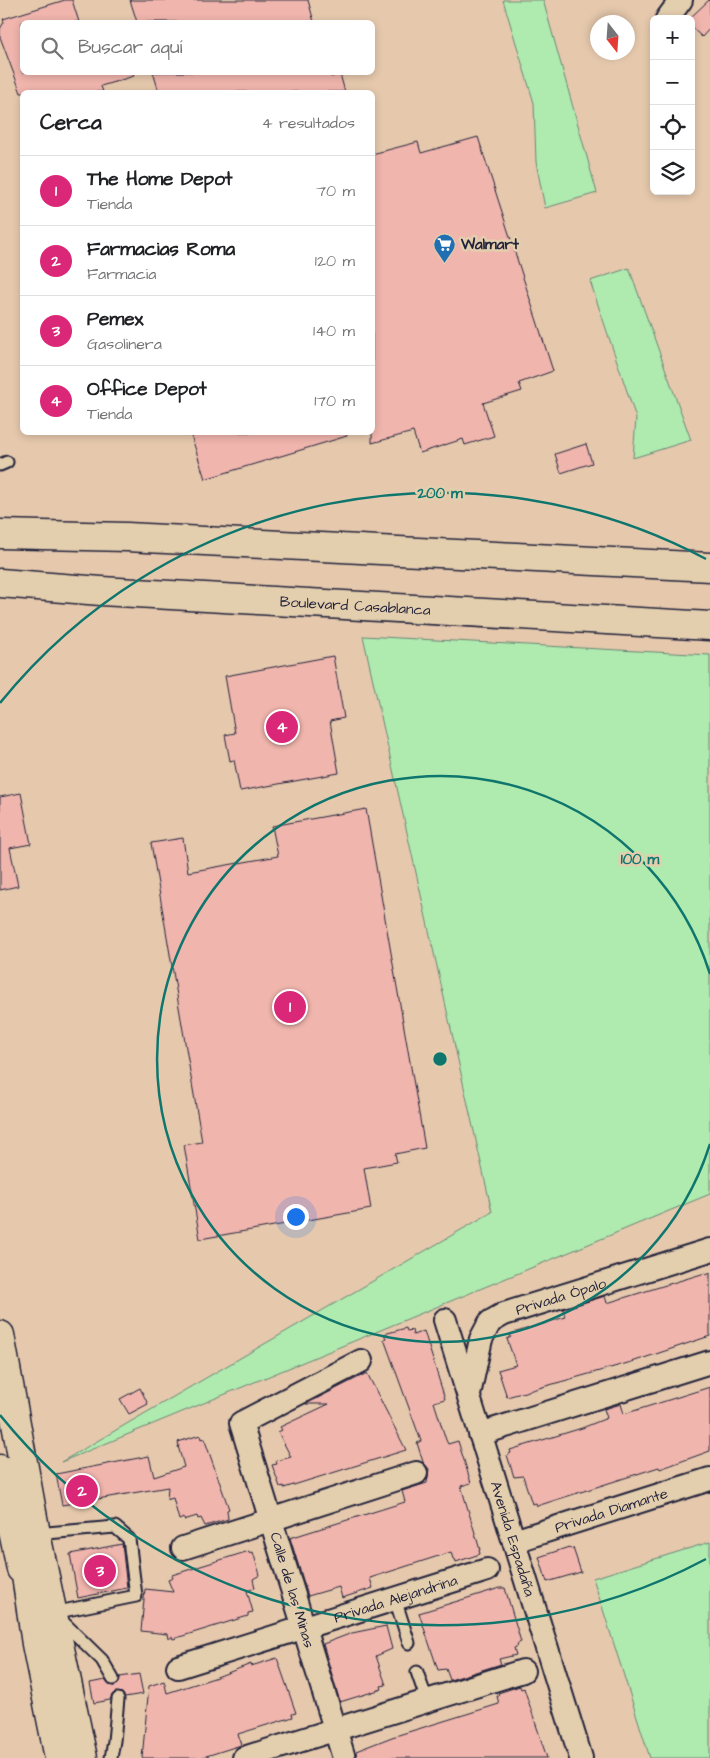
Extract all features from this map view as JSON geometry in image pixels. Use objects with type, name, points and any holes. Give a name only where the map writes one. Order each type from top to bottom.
[{"type":"main road","points":[[0,534],[127,537],[710,567]]},
{"type":"main road","name":"Boulevard Casablanca","points":[[0,584],[710,626]]},
{"type":"main road","points":[[0,1336],[36,1534],[83,1758]]},
{"type":"main road","points":[[0,1393],[36,1644]]},
{"type":"main road","points":[[0,1469],[59,1758]]},
{"type":"street","points":[[670,15],[681,0]]},
{"type":"street","name":"Privada Ópalo","points":[[469,1399],[481,1339],[490,1322],[504,1314],[710,1250]]},
{"type":"street","name":"Avenida Espadaña","points":[[445,1320],[581,1758]]},
{"type":"street","name":"Calle de las Minas","points":[[344,1758],[241,1423],[361,1361]]},
{"type":"street","points":[[480,1434],[710,1362]]},
{"type":"street","points":[[183,1548],[416,1474]]},
{"type":"street","name":"Privada Diamante","points":[[514,1541],[710,1479]]},
{"type":"street","name":"Privada Alejandrina","points":[[178,1667],[487,1570]]},
{"type":"street","points":[[244,1758],[523,1671]]},
{"type":"lane","points":[[36,1534],[115,1527],[129,1539],[136,1596],[53,1613]]},
{"type":"lane","points":[[395,1599],[409,1644]]},
{"type":"lane","points":[[53,1613],[102,1660],[113,1679]]},
{"type":"lane","points":[[417,1672],[427,1701]]},
{"type":"lane","points":[[111,1758],[118,1699]]},
{"type":"green space","points":[[503,0],[543,0],[597,193],[545,208],[536,162],[534,103]]},
{"type":"green space","points":[[629,268],[691,440],[633,458],[636,418],[590,281]]},
{"type":"green space","points":[[363,636],[710,655],[710,1194],[61,1462],[492,1212]]},
{"type":"green space","points":[[710,1542],[710,1758],[650,1758],[593,1578]]},
{"type":"building","points":[[65,0],[72,0],[78,20],[20,20],[20,75],[134,76],[101,86],[102,90],[20,90],[0,37],[3,19]]},
{"type":"building","points":[[130,0],[308,0],[313,20],[136,20]]},
{"type":"building","points":[[710,0],[710,28],[702,37],[695,31],[695,15],[693,15]]},
{"type":"building","points":[[154,75],[331,75],[331,77],[340,75],[344,90],[158,90]]},
{"type":"building","name":"Walmart","points":[[478,137],[553,371],[519,383],[522,391],[483,403],[494,436],[465,445],[463,439],[420,453],[413,432],[372,443],[372,435],[375,435],[375,153],[418,142],[421,153]]},
{"type":"building","points":[[191,435],[347,435],[347,436],[205,479]]},
{"type":"building","points":[[586,444],[592,463],[561,473],[555,454]]},
{"type":"building","points":[[333,656],[344,718],[330,721],[339,773],[240,791],[234,760],[230,761],[225,735],[235,733],[225,676]]},
{"type":"building","points":[[21,793],[31,844],[10,848],[18,886],[0,890],[0,797]]},
{"type":"building","points":[[366,809],[425,1148],[395,1154],[397,1162],[364,1168],[371,1209],[200,1239],[184,1145],[202,1142],[151,843],[183,838],[188,872],[278,856],[272,826]]},
{"type":"building","points":[[705,1273],[706,1275],[710,1273],[710,1336],[635,1361],[507,1397],[498,1370],[516,1365],[507,1339],[511,1337],[510,1334],[565,1317],[563,1309],[605,1296],[607,1303]]},
{"type":"building","points":[[406,1328],[407,1331],[412,1330],[413,1335],[424,1331],[445,1399],[434,1402],[448,1444],[458,1441],[471,1483],[461,1486],[480,1554],[456,1562],[451,1552],[370,1578],[373,1588],[342,1598],[339,1587],[308,1596],[290,1538],[405,1502],[402,1491],[427,1483],[429,1469],[423,1462],[417,1443],[421,1441],[384,1339],[386,1338],[384,1334]]},
{"type":"building","points":[[367,1373],[406,1450],[284,1488],[284,1486],[280,1487],[272,1465],[277,1464],[276,1461],[291,1457],[278,1432],[282,1430],[280,1427],[329,1404],[306,1404]]},
{"type":"building","points":[[710,1387],[710,1451],[660,1469],[659,1467],[537,1506],[536,1503],[532,1504],[523,1476],[514,1477],[507,1455],[511,1453],[510,1450],[582,1428],[607,1418],[604,1409],[621,1404],[624,1414]]},
{"type":"building","points":[[140,1388],[148,1404],[129,1414],[120,1399]]},
{"type":"building","points":[[200,1435],[201,1439],[204,1438],[229,1509],[227,1510],[228,1519],[205,1526],[201,1518],[198,1519],[197,1516],[179,1520],[173,1498],[167,1500],[168,1487],[62,1505],[56,1474],[149,1456],[154,1477],[184,1467],[178,1442]]},
{"type":"building","points":[[122,1544],[127,1588],[78,1598],[70,1554]]},
{"type":"building","points":[[569,1547],[570,1549],[573,1548],[581,1572],[547,1582],[539,1557]]},
{"type":"building","points":[[249,1551],[249,1553],[253,1552],[260,1575],[253,1579],[255,1588],[247,1591],[253,1612],[248,1613],[248,1616],[173,1639],[172,1637],[168,1639],[167,1634],[141,1631],[145,1589],[173,1592],[168,1580],[173,1578],[172,1575]]},
{"type":"building","points":[[505,1588],[521,1642],[514,1648],[516,1655],[499,1659],[501,1664],[450,1680],[446,1669],[438,1670],[419,1613]]},
{"type":"building","points":[[386,1626],[392,1649],[376,1656],[386,1685],[381,1686],[382,1689],[340,1702],[323,1644],[352,1633]]},
{"type":"building","points":[[277,1658],[296,1713],[292,1714],[293,1717],[238,1734],[241,1745],[200,1758],[142,1758],[149,1686],[164,1681],[167,1693],[251,1664],[251,1666]]},
{"type":"building","points":[[139,1674],[143,1694],[125,1697],[122,1693],[115,1692],[110,1700],[94,1703],[90,1683],[105,1680],[109,1685],[114,1686],[119,1683],[120,1677]]},
{"type":"building","points":[[520,1686],[521,1689],[524,1688],[547,1758],[357,1758],[356,1751],[392,1737],[499,1704],[498,1693]]},
{"type":"place","name":"Walmart","points":[[445,263]]},
{"type":"place","name":"Office Depot","points":[[282,727]]},
{"type":"place","name":"The Home Depot","points":[[290,1007]]},
{"type":"place","name":"Farmacias Roma","points":[[82,1491]]},
{"type":"place","name":"Pemex","points":[[100,1571]]}]
